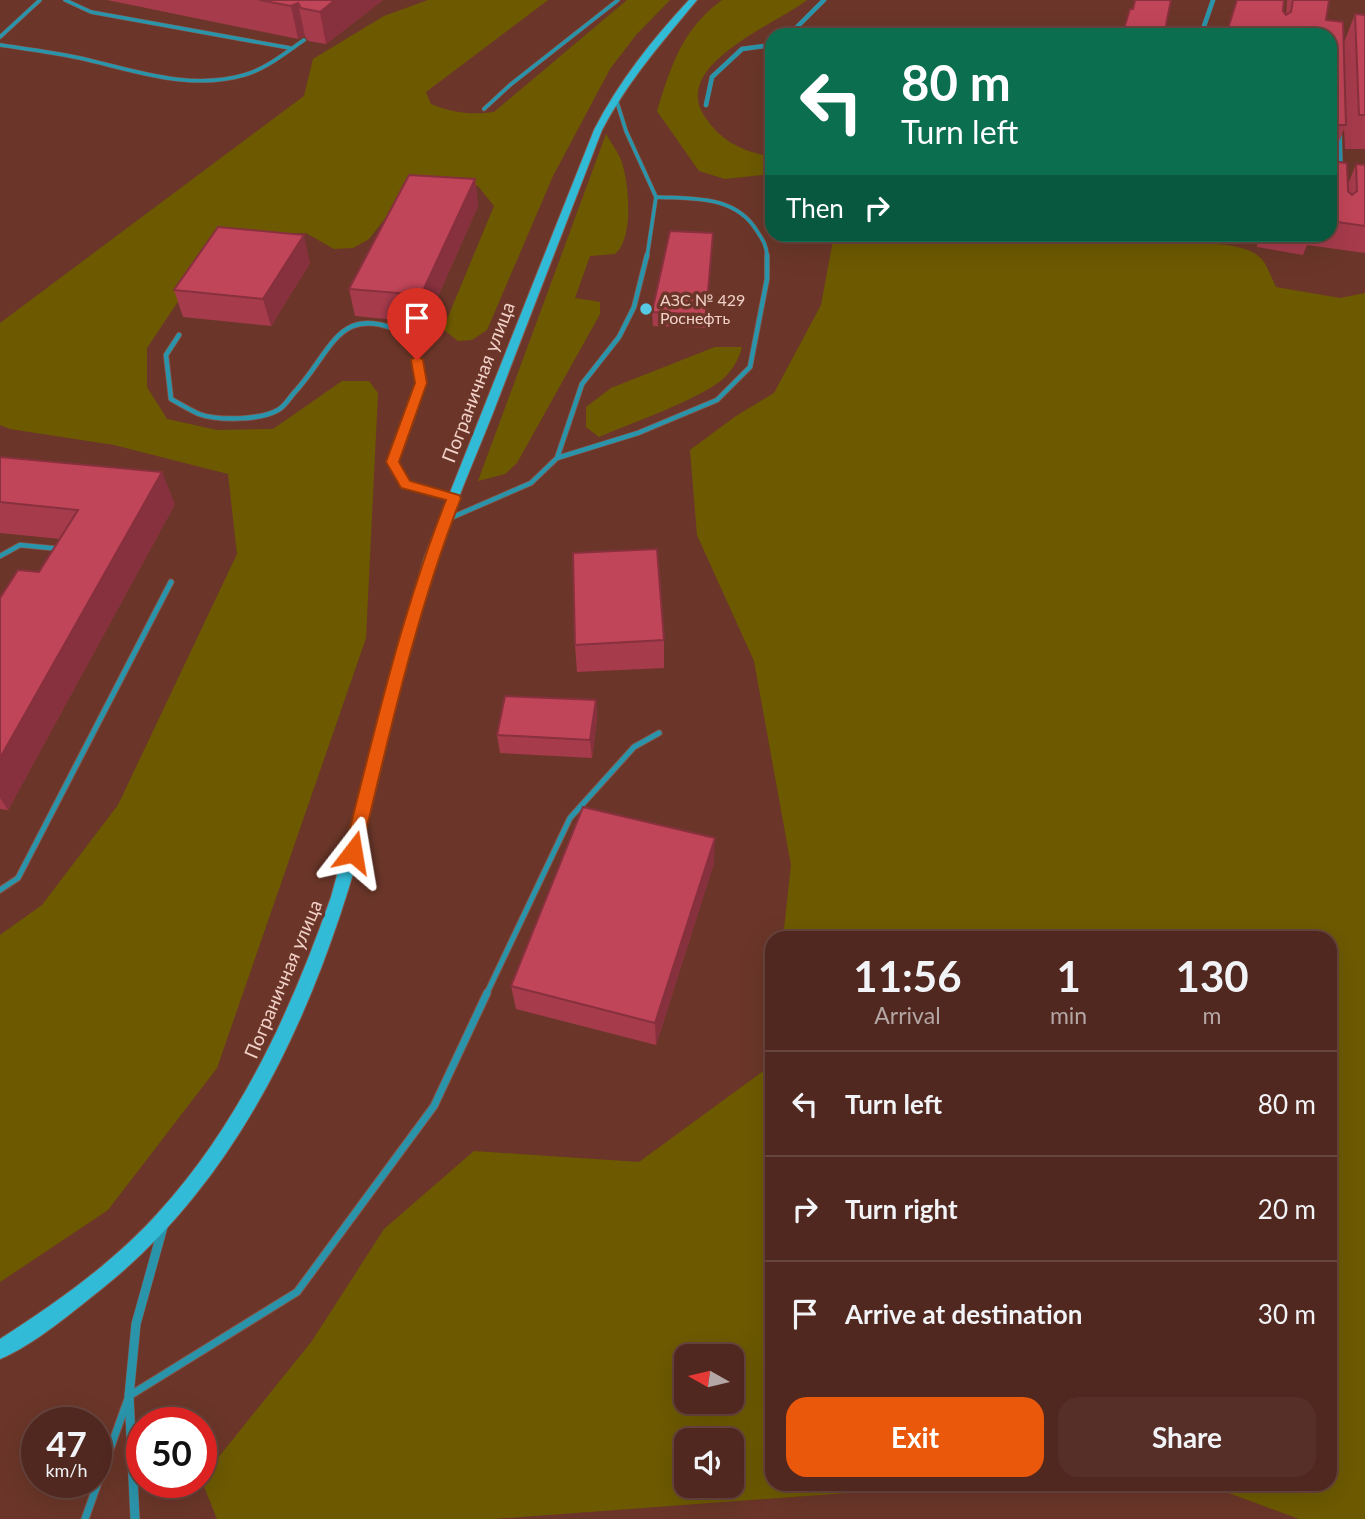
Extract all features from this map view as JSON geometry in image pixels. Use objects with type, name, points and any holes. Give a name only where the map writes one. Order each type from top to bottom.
[{"type":"main road","name":"Пограничная улица","points":[[0,1350],[104,1276],[165,1219],[221,1147],[277,1051],[315,961],[353,852],[408,630],[443,521],[598,130],[615,96],[650,47],[693,0]]},
{"type":"street","points":[[796,28],[824,0]]},
{"type":"street","points":[[1203,28],[1213,0]]},
{"type":"street","points":[[706,105],[712,77],[742,50],[765,47]]},
{"type":"street","points":[[135,1519],[129,1396],[136,1324],[165,1219]]},
{"type":"lane","points":[[0,37],[41,0]]},
{"type":"lane","points":[[65,0],[91,12],[292,49]]},
{"type":"lane","points":[[484,109],[510,85],[618,0]]},
{"type":"lane","points":[[0,45],[51,52],[177,79],[208,80],[243,76],[265,66],[304,40]]},
{"type":"lane","points":[[557,458],[582,384],[619,337],[634,307],[646,265],[656,197],[626,131],[615,96]]},
{"type":"lane","points":[[1340,135],[1341,175]]},
{"type":"lane","points":[[443,521],[531,483],[557,458],[638,433],[717,400],[750,367],[767,279],[766,247],[754,226],[733,206],[713,200],[656,197]]},
{"type":"lane","points":[[179,335],[166,355],[171,399],[201,415],[244,419],[278,410],[303,384],[327,346],[344,331],[365,323],[392,326],[412,337],[421,383],[392,462],[405,485],[454,498]]},
{"type":"lane","points":[[0,556],[20,545],[61,549]]},
{"type":"lane","points":[[0,890],[18,877],[171,582]]},
{"type":"lane","points":[[85,1519],[129,1396],[297,1293],[435,1106],[570,818],[634,747],[659,733]]},
{"type":"shaded area","points":[[428,0],[548,0],[426,92],[431,104],[454,111],[477,113],[494,112],[627,0],[670,0],[636,35],[610,69],[553,176],[487,330],[472,340],[458,341],[443,329],[494,206],[478,186],[437,181],[408,189],[369,239],[353,248],[334,249],[306,233],[239,235],[213,249],[147,348],[147,387],[167,419],[217,430],[273,429],[342,381],[369,381],[378,393],[366,638],[217,1068],[108,1210],[0,1282],[0,935],[42,905],[118,805],[237,554],[228,474],[114,445],[10,429],[0,425],[0,323],[304,96],[313,59],[384,16]]},
{"type":"shaded area","points":[[722,0],[807,0],[731,48],[714,63],[702,80],[698,98],[705,117],[726,139],[751,152],[765,155],[765,175],[725,179],[699,171],[657,111],[680,50],[708,11]]},
{"type":"shaded area","points":[[606,134],[619,156],[624,172],[628,197],[625,236],[615,254],[590,256],[575,298],[600,302],[600,314],[517,463],[505,474],[478,481]]},
{"type":"shaded area","points":[[833,242],[1180,242],[1228,245],[1254,253],[1264,262],[1276,287],[1340,298],[1365,293],[1365,1519],[1299,1519],[1223,1491],[1337,1491],[1337,931],[784,931],[791,865],[754,661],[697,535],[690,450],[736,416],[774,393],[821,305]]},
{"type":"shaded area","points":[[715,347],[742,347],[729,372],[712,387],[599,437],[586,427],[586,407],[611,388]]},
{"type":"shaded area","points":[[765,1070],[765,1491],[874,1491],[493,1519],[217,1519],[209,1498],[217,1498],[217,1459],[312,1341],[384,1229],[474,1151],[639,1162]]},
{"type":"building","points":[[259,0],[335,0],[320,12],[301,8],[298,3],[291,6]]},
{"type":"building","points":[[1135,0],[1171,0],[1165,28],[1124,28],[1130,9],[1133,9]]},
{"type":"building","points":[[1237,0],[1284,0],[1283,11],[1286,15],[1291,12],[1293,0],[1329,0],[1326,20],[1343,22],[1346,125],[1337,125],[1337,28],[1228,28]]},
{"type":"building","points":[[1355,14],[1365,15],[1365,115],[1359,115]]},
{"type":"building","points":[[1337,162],[1347,163],[1348,191],[1352,195],[1357,191],[1356,164],[1365,165],[1365,226],[1337,222]]},
{"type":"building","points":[[409,175],[475,179],[421,295],[349,289]]},
{"type":"building","points":[[218,227],[304,235],[263,299],[174,290]]},
{"type":"building","points":[[670,231],[713,233],[706,315],[652,312]]},
{"type":"building","points":[[0,457],[162,472],[0,758],[0,598],[18,570],[39,572],[78,510],[0,502]]},
{"type":"building","points":[[657,549],[664,640],[575,645],[573,553]]},
{"type":"building","points":[[505,696],[596,700],[590,740],[497,735]]},
{"type":"building","points":[[583,807],[715,838],[655,1023],[511,986]]},
{"type":"place","name":"АЗС № 429 Роснефть","points":[[646,309]]},
{"type":"route","points":[[353,852],[408,630],[430,558],[454,498],[405,485],[392,462],[421,383],[417,360]]}]
